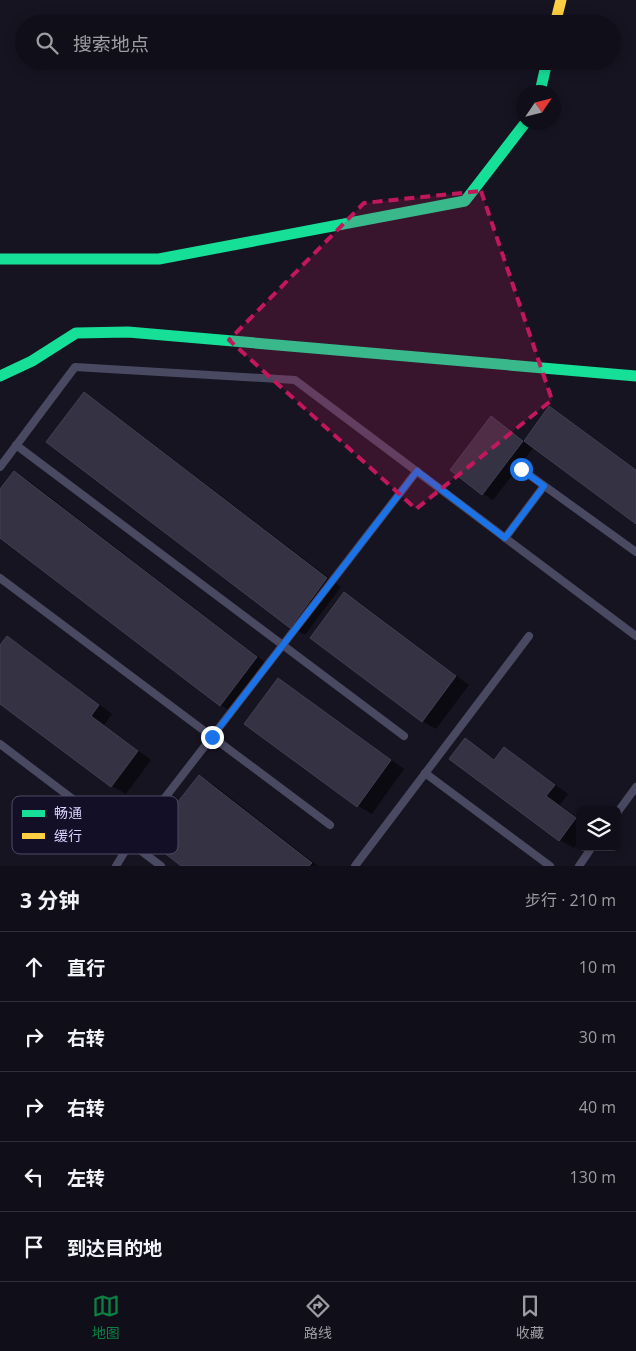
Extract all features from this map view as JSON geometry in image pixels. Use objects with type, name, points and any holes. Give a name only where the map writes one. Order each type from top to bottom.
[{"type":"street","points":[[557,15],[561,0]]},
{"type":"street","points":[[542,85],[545,70]]},
{"type":"street","points":[[0,259],[159,259],[465,201],[520,130]]},
{"type":"street","points":[[0,376],[32,361],[76,333],[128,332],[636,376]]},
{"type":"lane","points":[[0,467],[75,367],[295,380],[636,636]]},
{"type":"lane","points":[[16,445],[404,736]]},
{"type":"lane","points":[[521,469],[636,552]]},
{"type":"lane","points":[[166,796],[417,471]]},
{"type":"lane","points":[[505,538],[544,486]]},
{"type":"lane","points":[[0,578],[330,825]]},
{"type":"lane","points":[[355,866],[528,636]]},
{"type":"lane","points":[[0,744],[69,796]]},
{"type":"lane","points":[[426,773],[550,866]]},
{"type":"lane","points":[[621,808],[636,788]]},
{"type":"lane","points":[[579,866],[589,851]]},
{"type":"lane","points":[[116,866],[123,854]]},
{"type":"lane","points":[[146,854],[162,866]]},
{"type":"highlighted area","points":[[481,191],[552,400],[416,509],[229,340],[364,203]]},
{"type":"building","points":[[84,392],[327,578],[290,628],[46,442]]},
{"type":"building","points":[[549,406],[636,470],[636,524],[524,441]]},
{"type":"building","points":[[491,416],[523,441],[482,495],[450,470]]},
{"type":"building","points":[[14,471],[257,657],[220,706],[0,538],[0,489]]},
{"type":"building","points":[[344,592],[456,676],[422,722],[310,638]]},
{"type":"building","points":[[7,636],[99,705],[91,716],[138,751],[111,787],[0,704],[0,645]]},
{"type":"building","points":[[278,678],[391,760],[357,807],[244,724]]},
{"type":"building","points":[[465,738],[494,760],[504,747],[555,785],[546,796],[576,818],[559,841],[449,759]]},
{"type":"building","points":[[199,775],[312,863],[309,866],[181,866],[166,854],[178,854],[178,802]]},
{"type":"traffic: fast","points":[[542,85],[545,70]]},
{"type":"traffic: fast","points":[[0,259],[159,259],[465,201],[520,130]]},
{"type":"traffic: fast","points":[[0,376],[32,361],[76,333],[128,332],[636,376]]},
{"type":"traffic: slow","points":[[557,15],[561,0]]},
{"type":"route","points":[[212,737],[417,471],[505,538],[544,486],[521,469]]}]
